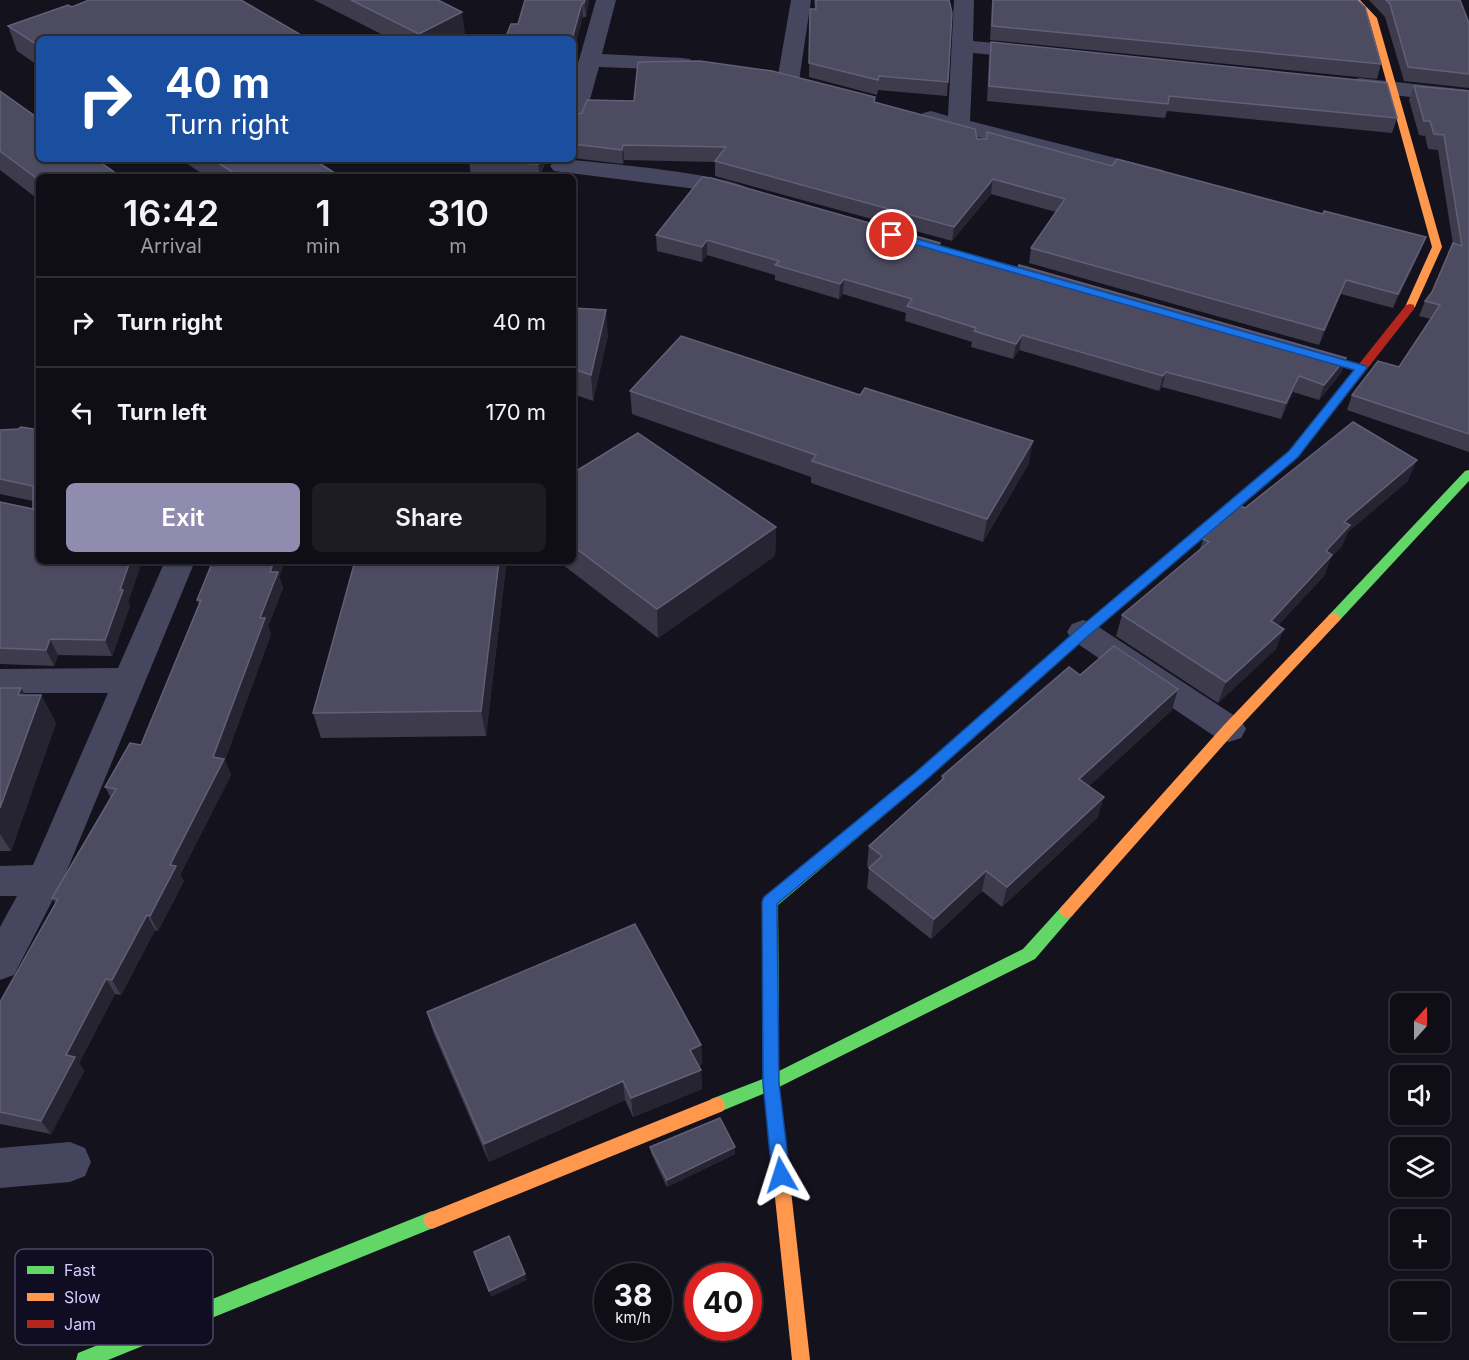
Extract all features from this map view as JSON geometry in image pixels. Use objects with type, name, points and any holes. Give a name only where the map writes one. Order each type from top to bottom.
[{"type":"street","points":[[576,110],[606,0]]},
{"type":"street","points":[[801,0],[777,79],[811,87]]},
{"type":"street","points":[[958,125],[964,0]]},
{"type":"street","points":[[801,1360],[771,1083],[770,902],[921,776],[1083,632],[1294,454],[1350,365],[1411,306],[1437,247],[1373,18],[1357,2],[1350,0]]},
{"type":"street","points":[[963,46],[1056,55]]},
{"type":"street","points":[[588,60],[702,64]]},
{"type":"street","points":[[1336,83],[1469,97]]},
{"type":"street","points":[[913,114],[1175,180]]},
{"type":"street","points":[[561,167],[714,184],[759,197]]},
{"type":"street","points":[[1414,241],[1437,247]]},
{"type":"street","points":[[213,1308],[771,1083],[1029,954],[1228,729],[1469,474]]},
{"type":"street","points":[[0,963],[45,880],[179,564]]},
{"type":"street","points":[[1083,632],[1228,729]]},
{"type":"street","points":[[0,681],[131,680]]},
{"type":"street","points":[[0,881],[45,880]]},
{"type":"street","points":[[0,1168],[70,1162]]},
{"type":"street","points":[[85,1360],[122,1345]]},
{"type":"building","points":[[89,0],[241,0],[303,36],[36,36],[36,44],[8,26],[68,5],[72,7]]},
{"type":"building","points":[[351,0],[438,0],[462,12],[419,34]]},
{"type":"building","points":[[525,0],[585,0],[582,3],[573,36],[506,36],[511,24],[518,24]]},
{"type":"building","points":[[816,0],[949,0],[952,13],[948,82],[879,76],[878,80],[809,63],[810,9],[816,9]]},
{"type":"building","points":[[993,0],[1357,0],[1365,7],[1381,64],[992,26]]},
{"type":"building","points":[[1386,0],[1460,0],[1469,23],[1469,74],[1408,67],[1390,4]]},
{"type":"building","points":[[991,42],[1387,83],[1397,118],[1169,96],[1168,104],[989,86]]},
{"type":"building","points":[[700,61],[772,71],[875,97],[874,102],[975,129],[977,139],[987,139],[987,132],[1112,166],[1117,159],[1323,214],[1324,211],[1426,237],[1398,294],[1346,280],[1324,330],[1031,248],[1065,199],[993,179],[954,227],[715,161],[726,147],[623,145],[622,150],[576,144],[576,114],[582,113],[587,100],[634,101],[638,62]]},
{"type":"building","points":[[1414,86],[1469,91],[1469,434],[1352,395],[1378,361],[1399,367],[1440,305],[1425,301],[1432,292],[1453,243],[1462,246],[1444,135],[1434,134],[1430,121],[1424,121]]},
{"type":"building","points":[[0,91],[36,117],[36,162],[100,162],[117,174],[36,174],[36,178],[0,151]]},
{"type":"building","points":[[217,162],[318,162],[336,174],[235,174]]},
{"type":"building","points":[[492,162],[539,162],[538,164]]},
{"type":"building","points":[[702,177],[940,243],[938,246],[1018,268],[1019,265],[1346,358],[1324,385],[1299,376],[1286,403],[1166,372],[1163,376],[1022,335],[1016,344],[974,331],[976,328],[907,306],[912,299],[844,279],[840,284],[775,265],[779,261],[707,240],[702,247],[656,235]]},
{"type":"building","points":[[576,308],[606,310],[591,375],[576,370]]},
{"type":"building","points":[[681,336],[860,395],[865,388],[1033,441],[987,519],[812,461],[816,455],[630,391]]},
{"type":"building","points":[[1353,422],[1417,460],[1344,522],[1350,525],[1326,551],[1332,555],[1271,621],[1284,629],[1226,682],[1122,615],[1209,542],[1203,539],[1239,505],[1245,508]]},
{"type":"building","points":[[21,427],[36,430],[36,564],[129,564],[120,590],[123,590],[105,640],[50,639],[46,650],[0,648],[0,502],[33,509],[33,486],[0,479],[0,430]]},
{"type":"building","points":[[638,433],[776,527],[657,609],[576,548],[576,471]]},
{"type":"building","points":[[212,564],[273,564],[270,572],[278,572],[260,618],[265,618],[213,757],[224,759],[170,865],[176,866],[150,916],[147,915],[112,980],[106,979],[66,1055],[75,1057],[41,1121],[0,1112],[0,1002],[58,899],[52,898],[116,789],[105,787],[130,743],[141,745],[201,600],[197,600]]},
{"type":"building","points":[[354,564],[499,564],[481,711],[313,713]]},
{"type":"building","points":[[1114,646],[1178,689],[1079,779],[1104,797],[1007,887],[986,871],[934,919],[869,868],[882,856],[869,846],[944,778],[942,776],[1069,667],[1080,675]]},
{"type":"building","points":[[0,688],[21,688],[18,695],[41,695],[0,808]]},
{"type":"building","points":[[635,924],[701,1045],[690,1050],[701,1070],[631,1098],[623,1081],[484,1144],[427,1012]]},
{"type":"building","points":[[720,1118],[735,1147],[667,1180],[650,1147]]},
{"type":"building","points":[[509,1236],[525,1274],[489,1291],[474,1252]]},
{"type":"traffic: fast","points":[[771,1015],[770,902],[921,776],[1083,632],[1294,454],[1309,435]]},
{"type":"traffic: fast","points":[[1334,618],[1469,474]]},
{"type":"traffic: fast","points":[[717,1105],[771,1083],[1029,954],[1067,911]]},
{"type":"traffic: fast","points":[[213,1308],[432,1220]]},
{"type":"traffic: fast","points":[[85,1360],[122,1345]]},
{"type":"traffic: slow","points":[[1350,0],[1357,2],[1373,18],[1437,247],[1410,307]]},
{"type":"traffic: slow","points":[[1067,911],[1229,729],[1334,618]]},
{"type":"traffic: slow","points":[[771,1015],[771,1083],[801,1360]]},
{"type":"traffic: slow","points":[[432,1220],[717,1105]]},
{"type":"traffic: jam","points":[[1309,435],[1410,307]]},
{"type":"route","points":[[781,1175],[771,1083],[770,902],[921,776],[1083,632],[1294,454],[1362,368],[892,235]]}]
